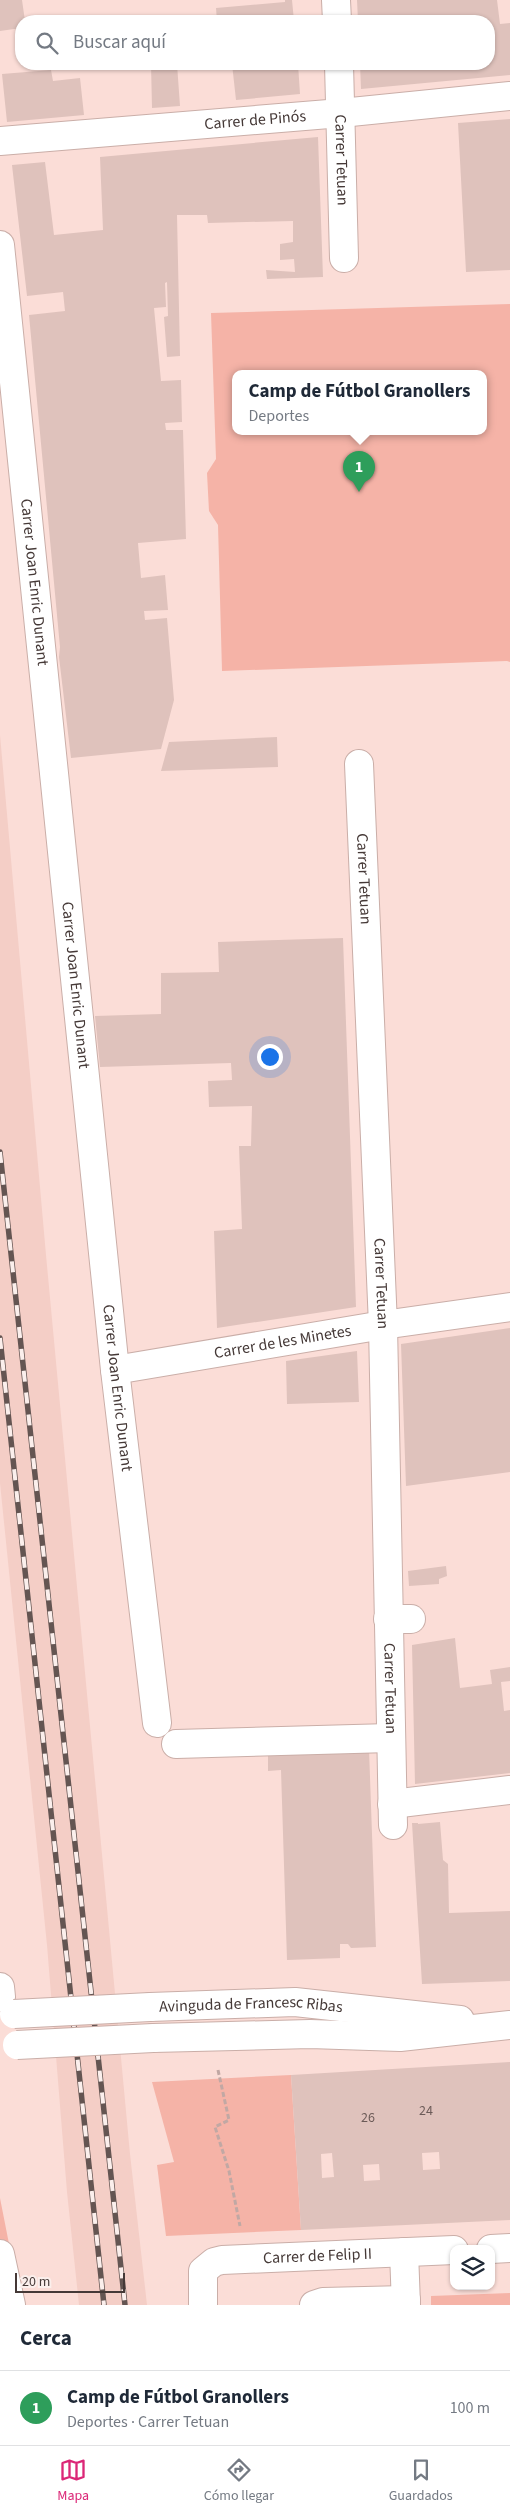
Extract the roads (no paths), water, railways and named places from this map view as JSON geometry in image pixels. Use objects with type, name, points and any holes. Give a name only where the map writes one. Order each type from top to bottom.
[{"type":"street","points":[[336,0],[337,15]]},
{"type":"street","name":"Carrer Tetuan","points":[[339,70],[344,258]]},
{"type":"street","name":"Carrer de Pinós","points":[[0,142],[341,113],[510,96]]},
{"type":"street","name":"Carrer Joan Enric Dunant","points":[[0,245],[115,1370],[157,1723]]},
{"type":"street","name":"Carrer Tetuan","points":[[359,764],[351,817],[383,1325],[399,1619],[390,1738],[392,1815],[461,1807],[510,1790]]},
{"type":"street","name":"Carrer de les Minetes","points":[[115,1370],[383,1325],[510,1307]]},
{"type":"street","points":[[176,1744],[390,1738]]},
{"type":"street","name":"Avinguda de Francesc Ribas","points":[[4,2004],[150,2007],[295,2002],[506,2025]]},
{"type":"street","name":"Avinguda de Francesc Ribas","points":[[9,2046],[153,2038],[310,2034],[400,2037],[506,2025]]},
{"type":"street","points":[[495,2249],[510,2248]]},
{"type":"street","name":"Carrer de Felip II","points":[[202,2296],[203,2272],[214,2262],[246,2258],[450,2250]]},
{"type":"street","points":[[314,2305],[323,2302],[406,2302],[404,2252]]},
{"type":"street","points":[[0,2254],[11,2305]]},
{"type":"railway","points":[[0,1152],[125,2305]]},
{"type":"railway","points":[[0,1338],[104,2305]]},
{"type":"place","name":"Camp de Fútbol Granollers","points":[[359,492]]}]
